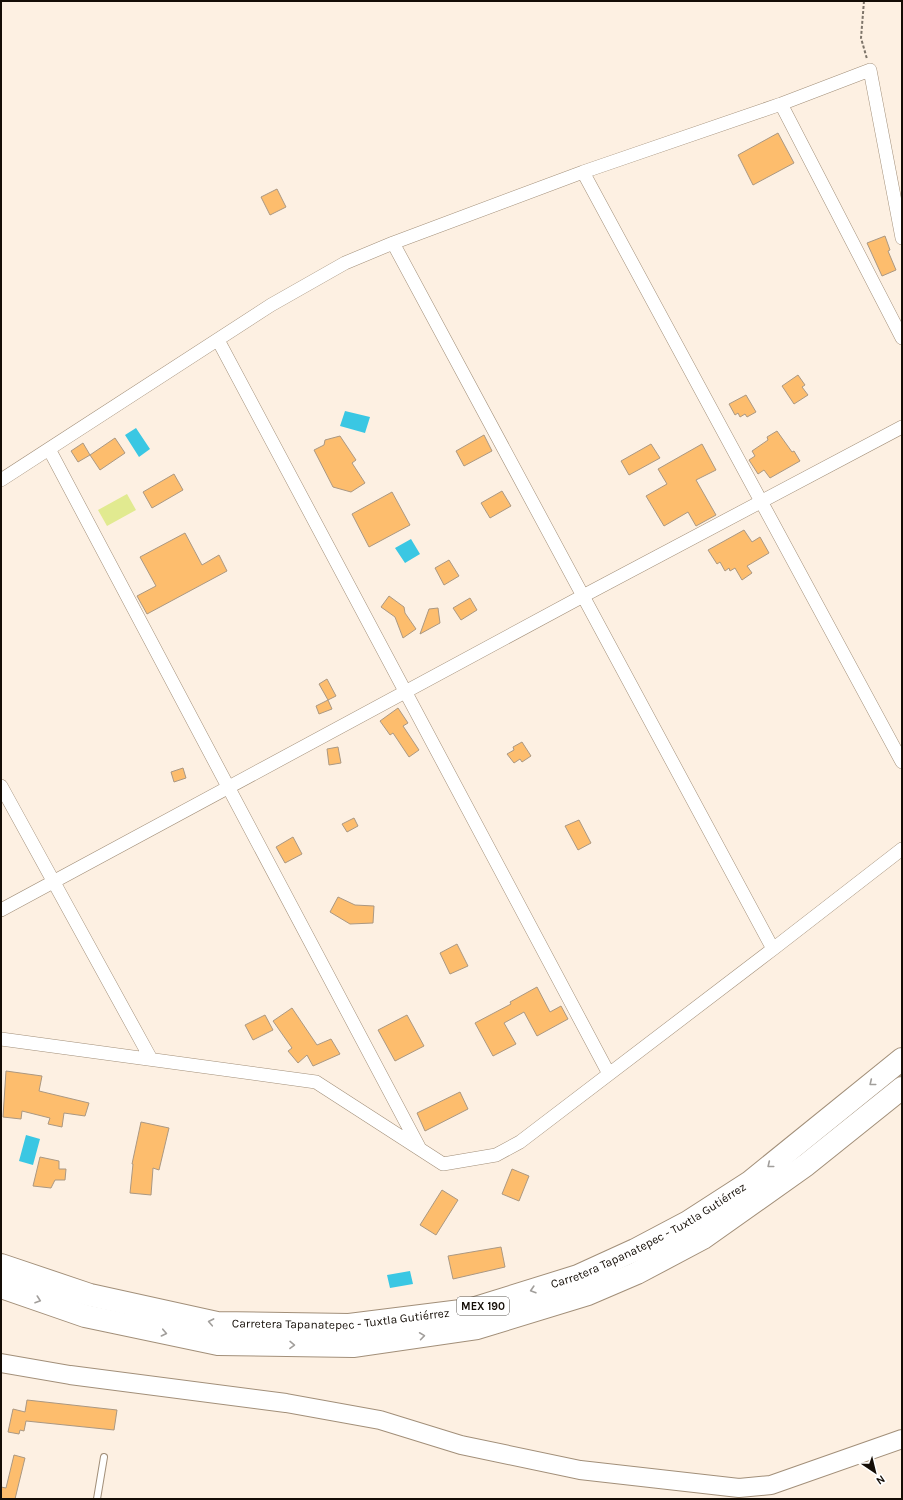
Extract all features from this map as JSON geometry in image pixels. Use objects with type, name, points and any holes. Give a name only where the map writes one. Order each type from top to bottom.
[{"type":"highway","name":"Carretera Tapanatepec - Tuxtla Gutiérrez","points":[[1,1265],[90,1295],[217,1323],[349,1325],[469,1310],[578,1276],[635,1250],[688,1222],[750,1182],[902,1059]]},
{"type":"highway","name":"Carretera Tapanatepec - Tuxtla Gutiérrez","points":[[1,1288],[85,1316],[218,1344],[353,1346],[478,1328],[588,1294],[637,1273],[703,1238],[806,1165],[902,1088]]},
{"type":"main road","points":[[1,1363],[70,1375],[286,1403],[380,1420],[461,1446],[580,1470],[739,1488],[771,1485],[902,1439]]},
{"type":"street","points":[[1,480],[271,305],[345,263],[393,243],[582,172],[780,104],[870,70],[902,238]]},
{"type":"street","points":[[780,104],[902,338]]},
{"type":"street","points":[[582,172],[902,762]]},
{"type":"street","points":[[393,243],[773,949]]},
{"type":"street","points":[[218,340],[404,693],[609,1074]]},
{"type":"street","points":[[1,910],[583,596],[902,427]]},
{"type":"street","points":[[49,449],[419,1148]]},
{"type":"street","points":[[1,786],[151,1059]]},
{"type":"street","points":[[1,1039],[316,1082],[443,1164],[496,1155],[520,1142],[902,849]]},
{"type":"lane","points":[[97,1499],[104,1457]]},
{"type":"path","points":[[864,1],[861,38],[870,70]]},
{"type":"green space","points":[[127,494],[136,510],[107,526],[98,510]]},
{"type":"water","points":[[345,411],[370,417],[365,433],[340,426]]},
{"type":"water","points":[[136,428],[150,449],[139,457],[125,435]]},
{"type":"water","points":[[411,539],[420,554],[405,563],[395,548]]},
{"type":"water","points":[[26,1135],[40,1139],[33,1165],[19,1161]]},
{"type":"water","points":[[410,1271],[413,1284],[390,1288],[387,1275]]},
{"type":"building","points":[[778,133],[794,163],[753,185],[738,155]]},
{"type":"building","points":[[277,189],[286,207],[270,215],[261,197]]},
{"type":"building","points":[[885,236],[890,250],[888,251],[896,270],[882,276],[867,243]]},
{"type":"building","points":[[798,375],[805,385],[802,387],[808,395],[794,404],[782,386]]},
{"type":"building","points":[[746,395],[756,412],[747,417],[745,414],[740,417],[738,413],[735,415],[729,404]]},
{"type":"building","points":[[777,431],[792,452],[794,451],[800,461],[770,478],[764,470],[758,474],[749,460],[755,456],[752,451],[768,440],[767,437]]},
{"type":"building","points":[[484,435],[492,451],[464,466],[456,451]]},
{"type":"building","points":[[340,436],[356,460],[352,463],[365,483],[351,492],[333,487],[314,450],[324,445],[325,440]]},
{"type":"building","points":[[115,438],[125,453],[100,470],[90,455]]},
{"type":"building","points":[[83,443],[90,455],[78,462],[71,451]]},
{"type":"building","points":[[651,444],[660,458],[629,475],[621,461]]},
{"type":"building","points":[[702,444],[716,470],[696,480],[716,515],[696,526],[688,512],[664,526],[646,496],[667,484],[658,469]]},
{"type":"building","points":[[174,474],[183,490],[152,508],[143,492]]},
{"type":"building","points":[[502,491],[511,506],[490,518],[481,503]]},
{"type":"building","points":[[392,492],[410,525],[369,547],[352,514]]},
{"type":"building","points":[[744,530],[752,542],[760,537],[769,553],[747,566],[752,573],[742,580],[735,568],[730,571],[729,568],[725,571],[720,562],[717,564],[708,550]]},
{"type":"building","points":[[185,533],[202,565],[219,555],[227,571],[147,614],[137,596],[156,586],[140,557]]},
{"type":"building","points":[[449,560],[459,576],[444,585],[435,568]]},
{"type":"building","points":[[389,596],[404,607],[405,613],[416,629],[403,638],[395,617],[381,607]]},
{"type":"building","points":[[470,598],[477,610],[461,620],[453,608]]},
{"type":"building","points":[[438,608],[440,623],[420,634],[429,609]]},
{"type":"building","points":[[327,679],[336,696],[328,700],[319,684]]},
{"type":"building","points":[[328,700],[332,709],[319,714],[316,706]]},
{"type":"building","points":[[398,708],[408,723],[403,726],[419,750],[409,757],[393,733],[390,735],[380,721]]},
{"type":"building","points":[[522,742],[531,756],[522,762],[520,759],[514,763],[507,754],[514,750],[513,747]]},
{"type":"building","points":[[338,747],[341,763],[329,765],[327,749]]},
{"type":"building","points":[[183,768],[186,778],[174,782],[171,772]]},
{"type":"building","points":[[354,818],[358,826],[347,832],[342,824]]},
{"type":"building","points":[[579,820],[591,843],[578,850],[565,826]]},
{"type":"building","points":[[293,837],[302,854],[285,863],[276,847]]},
{"type":"building","points":[[338,897],[355,905],[374,906],[373,923],[350,924],[330,912]]},
{"type":"building","points":[[457,944],[468,966],[450,974],[440,953]]},
{"type":"building","points":[[537,987],[550,1012],[561,1006],[568,1019],[537,1036],[524,1012],[504,1023],[516,1044],[493,1056],[475,1023],[511,1004],[510,1002]]},
{"type":"building","points":[[292,1008],[317,1045],[331,1039],[340,1054],[313,1066],[307,1055],[298,1063],[288,1051],[292,1048],[273,1021]]},
{"type":"building","points":[[265,1015],[273,1030],[253,1040],[245,1025]]},
{"type":"building","points":[[407,1015],[424,1046],[395,1061],[378,1030]]},
{"type":"building","points":[[6,1071],[42,1076],[39,1091],[89,1103],[85,1116],[64,1113],[62,1127],[48,1124],[50,1118],[22,1111],[21,1119],[3,1117]]},
{"type":"building","points":[[460,1092],[468,1109],[425,1131],[417,1113]]},
{"type":"building","points":[[141,1122],[169,1128],[159,1170],[153,1168],[151,1195],[130,1193],[132,1164]]},
{"type":"building","points":[[40,1157],[59,1161],[59,1169],[66,1169],[65,1180],[55,1180],[51,1188],[33,1186]]},
{"type":"building","points":[[512,1169],[529,1176],[519,1201],[502,1194]]},
{"type":"building","points":[[442,1190],[458,1200],[436,1235],[420,1225]]},
{"type":"building","points":[[501,1247],[505,1267],[453,1279],[448,1256]]},
{"type":"building","points":[[27,1400],[117,1410],[114,1430],[26,1421],[24,1431],[20,1430],[19,1434],[8,1432],[13,1409],[25,1412]]},
{"type":"building","points":[[14,1455],[25,1458],[15,1499],[1,1499],[1,1487],[6,1488]]}]
